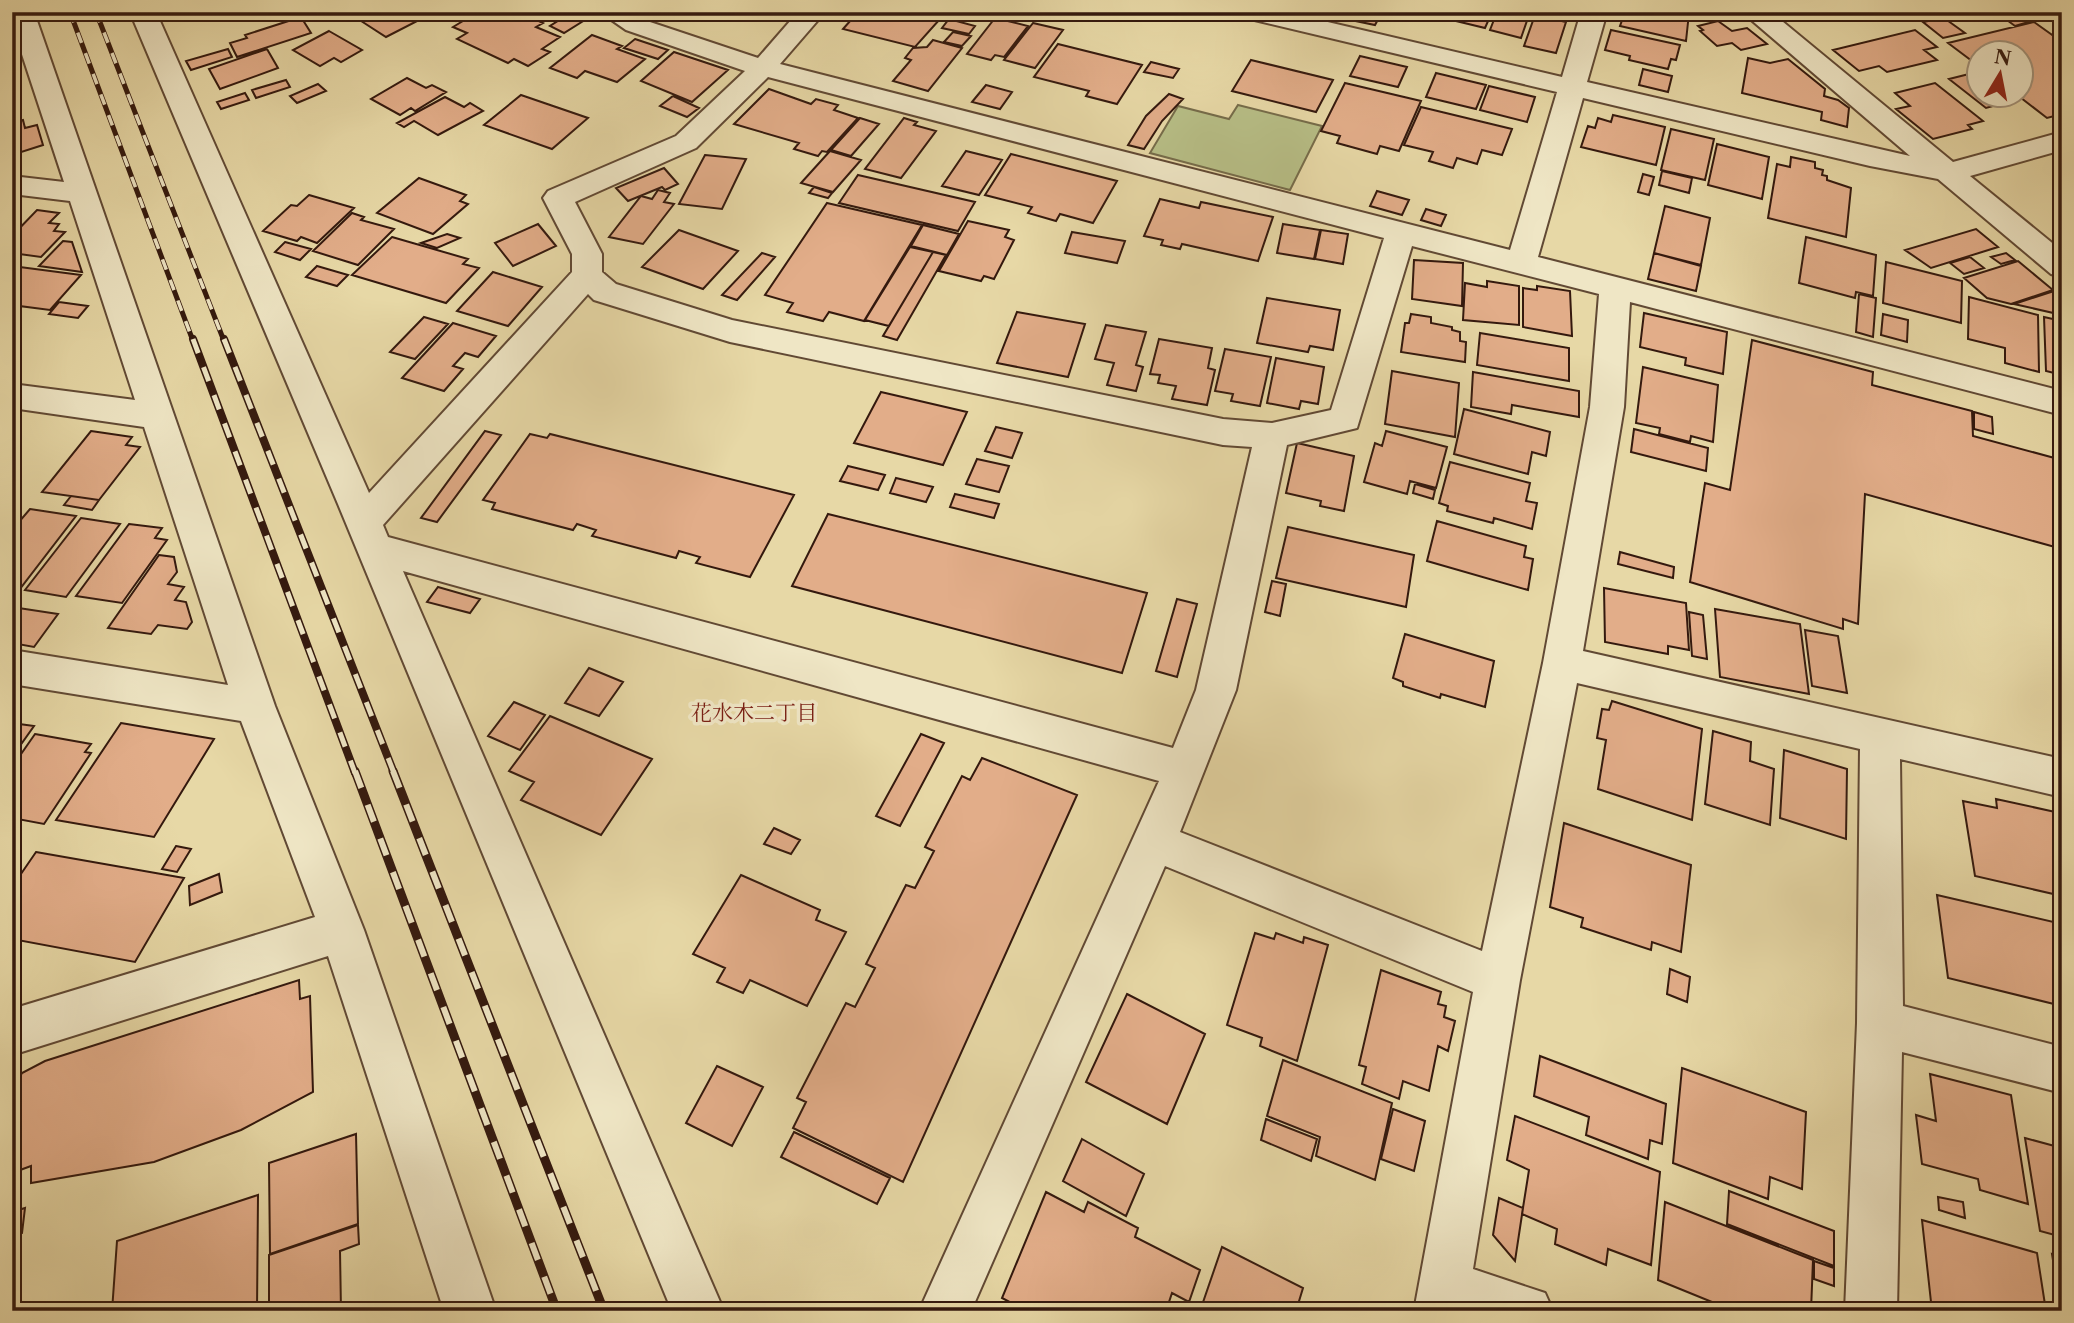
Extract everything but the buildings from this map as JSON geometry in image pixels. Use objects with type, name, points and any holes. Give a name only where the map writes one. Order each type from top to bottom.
[{"type":"street","points":[[21,12],[255,706],[342,930],[470,1311]]},
{"type":"street","points":[[143,12],[698,1311]]},
{"type":"street","points":[[613,12],[635,25],[763,68],[2062,403]]},
{"type":"street","points":[[368,536],[587,275],[587,254],[558,198],[686,142],[763,68],[812,12]]},
{"type":"street","points":[[1251,12],[1870,157],[1950,172],[2062,141]]},
{"type":"street","points":[[1521,263],[1594,12]]},
{"type":"street","points":[[1755,12],[2062,267]]},
{"type":"street","points":[[12,186],[82,193]]},
{"type":"street","points":[[587,275],[605,292],[730,331],[1223,432],[1272,436],[1345,419],[1401,232]]},
{"type":"street","points":[[1527,1311],[1443,1298],[1498,981],[1562,663],[1607,407],[1615,287]]},
{"type":"street","points":[[12,396],[158,416]]},
{"type":"street","points":[[945,1311],[1155,842],[1216,690],[1272,436]]},
{"type":"street","points":[[368,536],[1185,770]]},
{"type":"street","points":[[1562,663],[2062,778]]},
{"type":"street","points":[[12,667],[255,706]]},
{"type":"street","points":[[1871,1311],[1880,1023],[1880,738]]},
{"type":"street","points":[[1155,842],[1498,981]]},
{"type":"street","points":[[12,1032],[342,930]]},
{"type":"street","points":[[1880,1023],[2062,1070]]},
{"type":"green space","points":[[1238,105],[1322,126],[1290,190],[1150,153],[1178,106],[1229,119]]},
{"type":"railway","points":[[70,12],[193,341]]},
{"type":"railway","points":[[96,12],[224,341]]},
{"type":"railway","points":[[193,339],[355,773]]},
{"type":"railway","points":[[224,339],[394,773]]},
{"type":"railway","points":[[355,771],[557,1311]]},
{"type":"railway","points":[[393,771],[604,1311]]},
{"type":"district","name":"花水木二丁目","points":[[754,712]]}]
